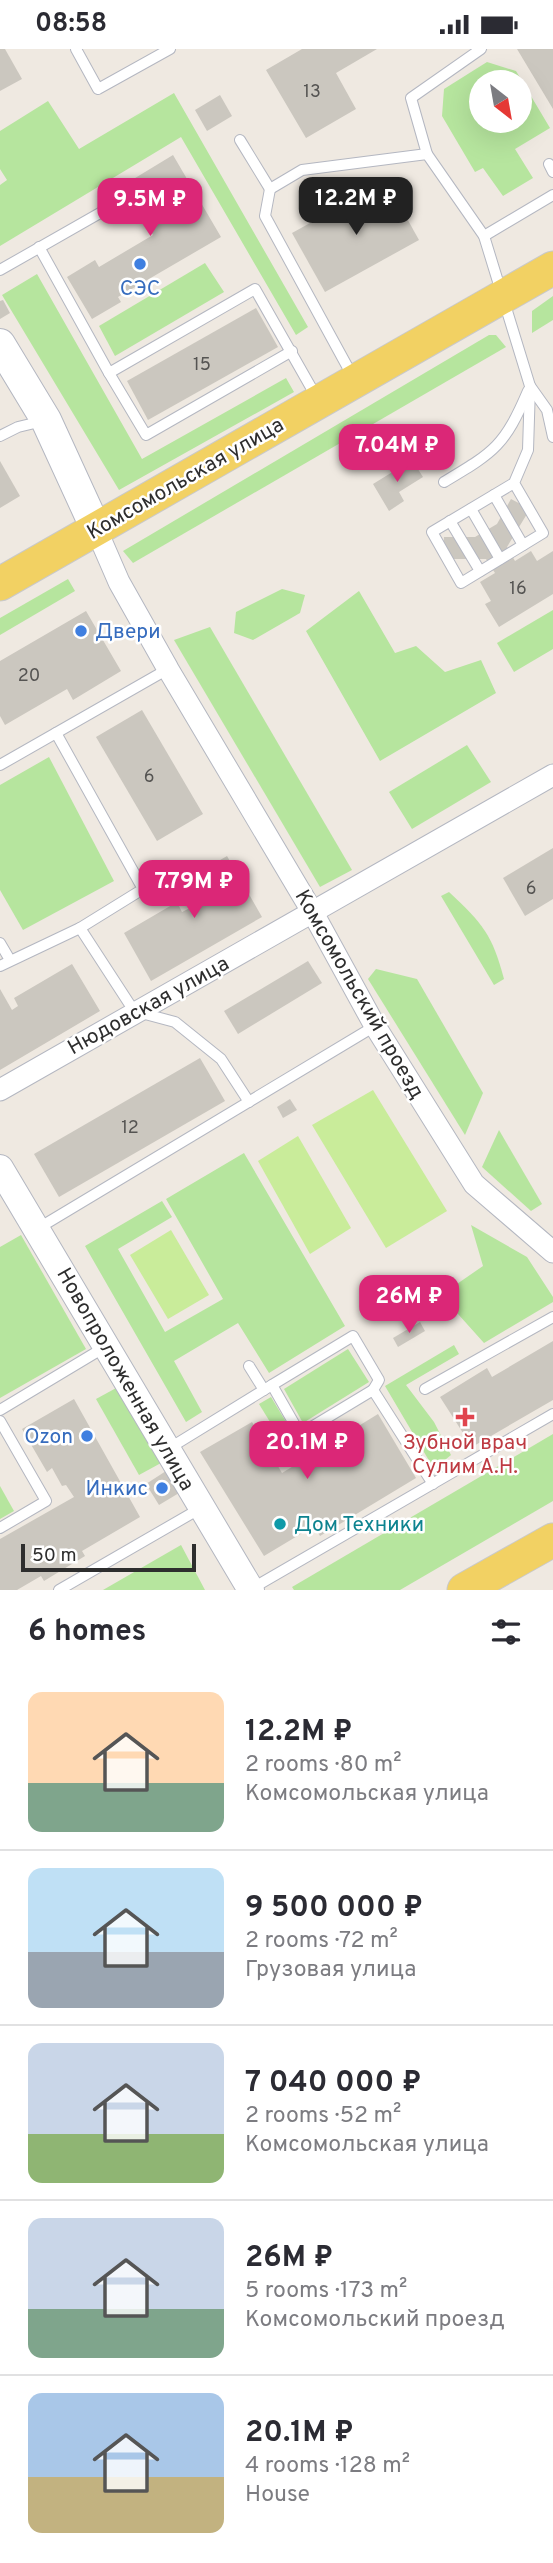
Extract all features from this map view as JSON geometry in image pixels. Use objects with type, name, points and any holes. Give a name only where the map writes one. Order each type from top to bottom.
[{"type":"main road","name":"Комсомольская улица","points":[[0,584],[553,268]]},
{"type":"main road","points":[[1,347],[46,420],[96,529]]},
{"type":"main road","points":[[464,1590],[553,1540]]},
{"type":"street","name":"Комсомольский проезд","points":[[96,529],[119,582],[168,669],[313,913],[375,1026],[474,1184],[553,1252]]},
{"type":"street","name":"Нюдовская улица","points":[[0,1090],[134,1011],[313,913],[553,775]]},
{"type":"street","name":"Новопроложенная улица","points":[[0,1168],[251,1590]]},
{"type":"lane","points":[[76,49],[99,89],[170,49]]},
{"type":"lane","points":[[481,49],[411,98],[426,154],[484,236],[505,296],[530,386],[528,450],[514,483],[432,532],[461,583],[543,533],[514,483]]},
{"type":"lane","points":[[240,140],[270,189],[265,216],[355,381]]},
{"type":"lane","points":[[270,189],[302,170],[426,154]]},
{"type":"lane","points":[[484,236],[553,195]]},
{"type":"lane","points":[[0,270],[107,209]]},
{"type":"lane","points":[[39,247],[146,435],[292,351]]},
{"type":"lane","points":[[109,373],[255,289],[319,401]]},
{"type":"lane","points":[[530,386],[550,408],[553,436]]},
{"type":"lane","points":[[443,482],[481,459],[503,441],[530,386]]},
{"type":"lane","points":[[0,436],[18,427],[46,420]]},
{"type":"lane","points":[[494,495],[523,545]]},
{"type":"lane","points":[[471,509],[500,559]]},
{"type":"lane","points":[[450,521],[480,571]]},
{"type":"lane","points":[[0,765],[168,669]]},
{"type":"lane","points":[[0,943],[5,963],[80,928],[143,889],[56,733]]},
{"type":"lane","points":[[80,928],[134,1011],[175,1022],[221,1059],[248,1102]]},
{"type":"lane","points":[[37,1229],[375,1026]]},
{"type":"lane","points":[[425,1389],[553,1317]]},
{"type":"lane","points":[[168,1448],[268,1388],[353,1336],[379,1380],[373,1390],[300,1434],[268,1388],[249,1366]]},
{"type":"lane","points":[[0,1411],[107,1346]]},
{"type":"lane","points":[[373,1390],[433,1484]]},
{"type":"lane","points":[[251,1590],[553,1414]]},
{"type":"lane","points":[[0,1421],[46,1500],[0,1528]]},
{"type":"lane","points":[[59,1590],[201,1508]]},
{"type":"green space","points":[[487,62],[513,70],[474,70]]},
{"type":"green space","points":[[469,73],[469,133],[532,133],[532,98],[550,128],[515,149],[533,178],[503,196],[483,168],[475,172],[442,116],[444,89]]},
{"type":"green space","points":[[174,93],[308,327],[296,335],[181,137],[0,246],[0,185],[7,180],[0,169],[0,131],[48,101],[79,149]]},
{"type":"green space","points":[[205,263],[224,292],[115,356],[99,326]]},
{"type":"green space","points":[[37,274],[142,459],[286,378],[294,392],[119,490],[2,295]]},
{"type":"green space","points":[[553,296],[553,320],[532,333],[532,311]]},
{"type":"green space","points":[[489,335],[496,335],[506,347],[133,563],[123,551]]},
{"type":"green space","points":[[68,579],[75,591],[0,635],[0,618]]},
{"type":"green space","points":[[282,589],[305,595],[300,613],[253,640],[234,633],[236,612]]},
{"type":"green space","points":[[359,591],[395,653],[416,646],[445,672],[481,660],[496,693],[380,761],[306,631]]},
{"type":"green space","points":[[553,610],[553,649],[514,672],[497,643]]},
{"type":"green space","points":[[210,627],[352,870],[320,887],[174,640]]},
{"type":"green space","points":[[467,745],[491,782],[412,829],[389,792]]},
{"type":"green space","points":[[49,757],[114,881],[23,930],[0,890],[0,785]]},
{"type":"green space","points":[[449,892],[478,922],[490,940],[504,979],[494,985],[441,896]]},
{"type":"green space","points":[[376,969],[417,979],[483,1093],[465,1135],[368,979]]},
{"type":"green space","points":[[373,1090],[447,1211],[386,1248],[312,1125]]},
{"type":"green space","points":[[499,1130],[542,1204],[531,1211],[482,1167]]},
{"type":"green space","points":[[298,1136],[351,1228],[310,1254],[258,1161]]},
{"type":"green space","points":[[244,1153],[345,1326],[269,1373],[238,1323],[174,1361],[202,1412],[186,1422],[85,1246],[162,1201],[172,1217],[118,1249],[165,1332],[223,1299],[166,1199]]},
{"type":"green space","points":[[471,1225],[527,1257],[553,1297],[553,1302],[484,1343],[441,1295],[483,1266]]},
{"type":"green space","points":[[171,1230],[209,1295],[168,1319],[130,1255]]},
{"type":"green space","points":[[21,1235],[86,1349],[0,1398],[0,1247]]},
{"type":"green space","points":[[454,1345],[459,1354],[406,1385],[434,1422],[451,1455],[434,1469],[385,1386]]},
{"type":"green space","points":[[348,1349],[369,1382],[303,1423],[284,1389]]},
{"type":"green space","points":[[118,1387],[161,1463],[139,1475],[96,1399]]},
{"type":"green space","points":[[271,1397],[306,1455],[294,1461],[259,1404]]},
{"type":"green space","points":[[553,1434],[553,1501],[400,1590],[294,1590],[292,1587]]},
{"type":"green space","points":[[0,1486],[14,1511],[0,1519]]},
{"type":"green space","points":[[181,1545],[205,1590],[103,1590]]},
{"type":"building","points":[[0,49],[5,49],[22,79],[0,91]]},
{"type":"building","points":[[302,49],[377,49],[336,73],[356,109],[306,138],[266,70]]},
{"type":"building","points":[[517,49],[553,49],[553,109],[532,70]]},
{"type":"building","points":[[220,95],[232,116],[207,131],[195,110]]},
{"type":"building","name":"СЭС","points":[[173,155],[221,237],[118,297],[121,302],[92,319],[67,277],[95,260],[99,267],[153,235],[122,186]]},
{"type":"building","points":[[386,181],[419,240],[325,292],[292,233]]},
{"type":"building","points":[[3,300],[10,313],[0,319],[0,301]]},
{"type":"building","points":[[256,308],[278,347],[148,420],[127,381]]},
{"type":"building","points":[[412,460],[423,477],[399,492],[404,501],[389,511],[373,484]]},
{"type":"building","points":[[0,461],[20,496],[0,508]]},
{"type":"building","points":[[511,499],[530,509],[507,547],[515,561],[531,551],[537,561],[553,551],[553,594],[499,627],[485,604],[491,601],[480,582],[495,573],[486,559],[443,559],[444,537],[475,537],[497,524]]},
{"type":"building","points":[[86,611],[121,671],[73,700],[67,689],[5,725],[0,716],[0,661]]},
{"type":"building","points":[[142,710],[203,814],[157,841],[96,737]]},
{"type":"building","points":[[553,848],[553,899],[525,916],[503,878]]},
{"type":"building","points":[[227,856],[262,917],[151,981],[124,933],[177,902],[182,912],[192,907],[179,884]]},
{"type":"building","points":[[308,961],[322,983],[238,1034],[224,1011]]},
{"type":"building","points":[[72,964],[100,1011],[0,1070],[0,989],[12,1010],[18,1006],[14,998]]},
{"type":"building","points":[[200,1058],[225,1101],[59,1197],[34,1154]]},
{"type":"building","points":[[290,1099],[297,1110],[283,1118],[277,1107]]},
{"type":"building","points":[[420,1322],[425,1331],[398,1347],[393,1338]]},
{"type":"building","points":[[553,1341],[553,1400],[472,1447],[440,1397],[487,1368],[492,1377]]},
{"type":"building","points":[[74,1399],[140,1517],[82,1551],[85,1556],[44,1581],[41,1576],[17,1590],[0,1590],[0,1539],[74,1497],[66,1485],[62,1486],[52,1468],[47,1472],[22,1429]]},
{"type":"building","points":[[378,1414],[416,1478],[320,1536],[314,1526],[264,1556],[200,1452],[252,1422],[282,1473]]},
{"type":"building","name":"Инкис","points":[[166,1471],[179,1493],[159,1505],[146,1484]]},
{"type":"place","name":"СЭС","points":[[140,264]]},
{"type":"place","name":"Двери","points":[[81,631]]},
{"type":"place","name":"Зубной врач Сулим А.Н.","points":[[465,1417]]},
{"type":"place","name":"Ozon","points":[[87,1436]]},
{"type":"place","name":"Инкис","points":[[162,1488]]},
{"type":"place","name":"Дом Техники","points":[[280,1524]]}]
